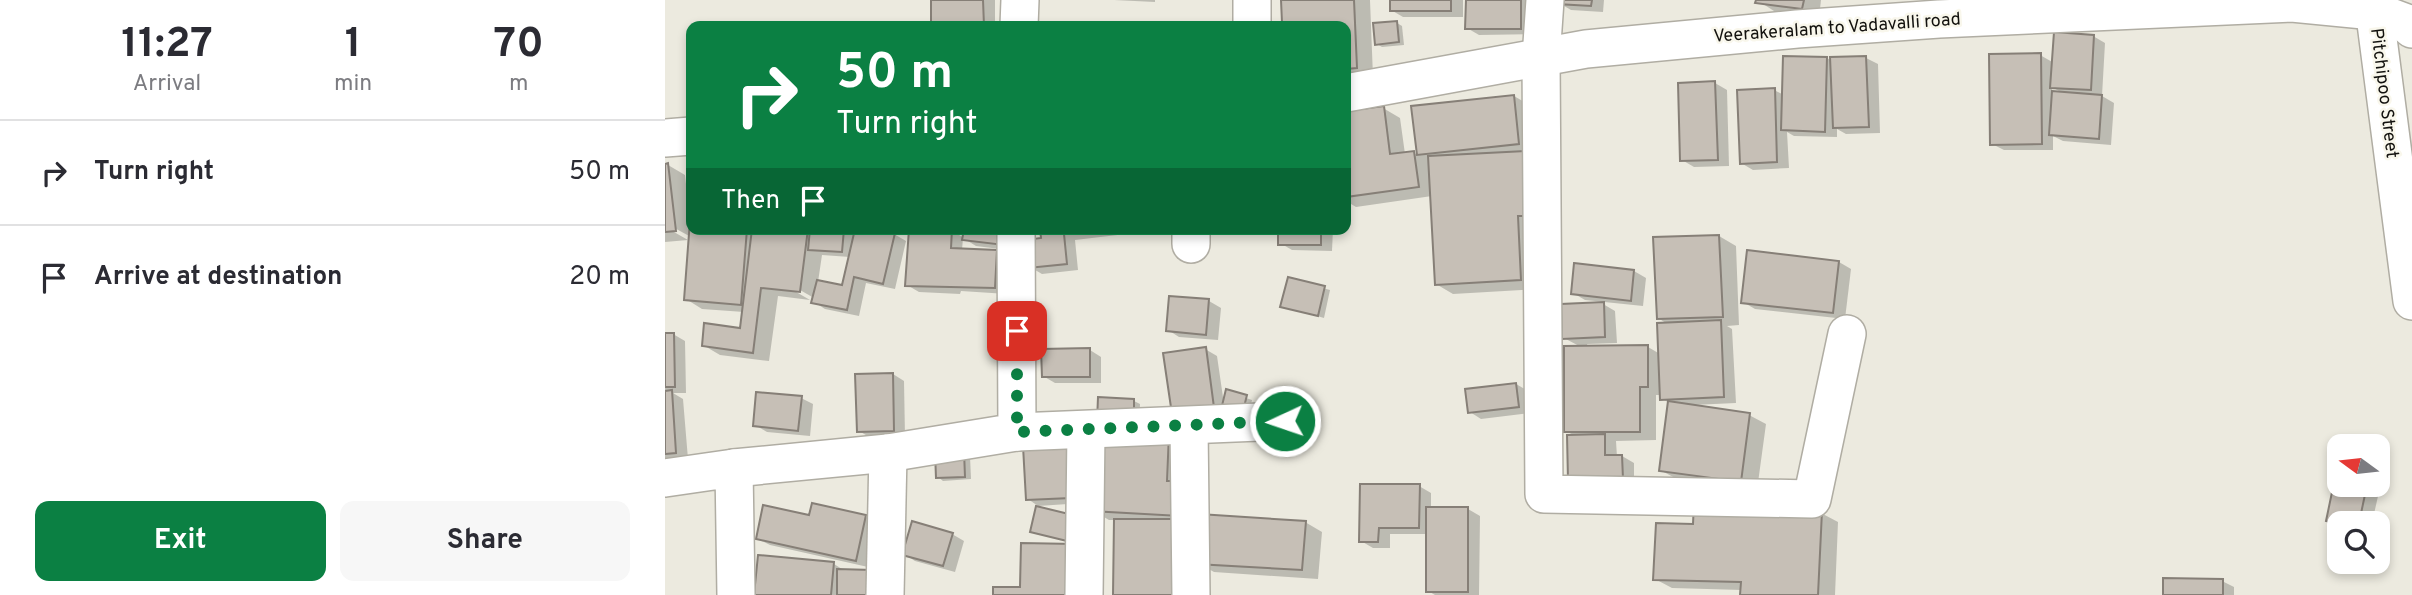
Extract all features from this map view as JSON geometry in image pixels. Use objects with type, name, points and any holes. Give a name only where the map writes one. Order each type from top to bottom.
[{"type":"street","points":[[1019,21],[1020,0]]},
{"type":"street","points":[[1252,0],[1252,21]]},
{"type":"street","points":[[1545,0],[1541,58],[1544,494],[1812,499],[1847,334]]},
{"type":"street","name":"Veerakeralam to Vadavalli road","points":[[1351,92],[1586,49],[2035,7],[2292,3],[2373,6],[2412,29]]},
{"type":"street","name":"Pitchipoo Street","points":[[2373,6],[2412,300]]},
{"type":"street","points":[[665,138],[686,136]]},
{"type":"street","points":[[1016,235],[1017,432]]},
{"type":"street","points":[[665,478],[734,468],[888,453],[1017,432],[1285,421]]},
{"type":"street","points":[[1189,426],[1191,595]]},
{"type":"street","points":[[1084,595],[1086,431]]},
{"type":"street","points":[[885,595],[888,453]]},
{"type":"street","points":[[734,468],[736,595]]},
{"type":"building","points":[[931,0],[983,0],[984,21],[931,21]]},
{"type":"building","points":[[1281,0],[1354,0],[1357,68],[1351,69],[1351,21],[1282,21]]},
{"type":"building","points":[[1390,0],[1451,0],[1451,11],[1390,11]]},
{"type":"building","points":[[1466,0],[1521,0],[1521,29],[1465,29]]},
{"type":"building","points":[[1558,0],[1592,0],[1591,6],[1557,4]]},
{"type":"building","points":[[1756,0],[1804,0],[1802,9],[1755,3]]},
{"type":"building","points":[[1397,21],[1399,42],[1375,45],[1373,23]]},
{"type":"building","points":[[2054,32],[2094,35],[2091,90],[2050,88]]},
{"type":"building","points":[[2041,53],[2042,144],[1990,145],[1989,54]]},
{"type":"building","points":[[1783,56],[1827,57],[1825,132],[1781,130]]},
{"type":"building","points":[[1866,56],[1869,127],[1833,128],[1830,57]]},
{"type":"building","points":[[1715,81],[1718,160],[1680,161],[1678,83]]},
{"type":"building","points":[[1775,88],[1777,162],[1740,164],[1737,90]]},
{"type":"building","points":[[2052,91],[2102,95],[2099,139],[2049,135]]},
{"type":"building","points":[[1514,95],[1519,144],[1417,155],[1411,106]]},
{"type":"building","points":[[1384,106],[1390,154],[1414,151],[1419,187],[1351,196],[1351,110]]},
{"type":"building","points":[[1526,151],[1530,216],[1518,216],[1521,280],[1435,285],[1428,156]]},
{"type":"building","points":[[668,163],[676,231],[665,232],[665,164]]},
{"type":"building","points":[[689,235],[747,235],[741,305],[684,300]]},
{"type":"building","points":[[751,235],[807,235],[800,292],[761,288],[753,353],[702,346],[704,323],[740,328]]},
{"type":"building","points":[[809,235],[843,235],[842,252],[808,250]]},
{"type":"building","points":[[854,235],[895,235],[883,284],[854,277],[847,310],[811,303],[817,280],[842,285]]},
{"type":"building","points":[[909,235],[952,235],[951,248],[997,250],[995,288],[905,286]]},
{"type":"building","points":[[963,235],[1005,235],[1004,245],[962,240]]},
{"type":"building","points":[[1041,235],[1064,235],[1067,264],[1028,268],[1025,240],[1041,238]]},
{"type":"building","points":[[1278,235],[1321,235],[1321,245],[1278,245]]},
{"type":"building","points":[[1719,235],[1723,317],[1657,319],[1653,237]]},
{"type":"building","points":[[1747,250],[1839,261],[1833,313],[1741,303]]},
{"type":"building","points":[[1574,263],[1634,270],[1631,301],[1571,294]]},
{"type":"building","points":[[1288,277],[1325,286],[1318,316],[1280,307]]},
{"type":"building","points":[[1169,296],[1209,299],[1206,335],[1166,331]]},
{"type":"building","points":[[1604,302],[1605,337],[1562,339],[1561,304]]},
{"type":"building","points":[[1721,320],[1724,397],[1660,400],[1657,323]]},
{"type":"building","points":[[665,333],[674,333],[675,387],[665,387]]},
{"type":"building","points":[[1648,345],[1648,387],[1640,387],[1640,432],[1564,432],[1564,346]]},
{"type":"building","points":[[1206,347],[1215,415],[1173,421],[1163,353]]},
{"type":"building","points":[[1090,348],[1090,377],[1042,377],[1041,349]]},
{"type":"building","points":[[893,373],[894,431],[857,432],[855,374]]},
{"type":"building","points":[[1516,383],[1519,407],[1468,413],[1465,389]]},
{"type":"building","points":[[1226,389],[1247,395],[1241,419],[1220,414]]},
{"type":"building","points":[[672,390],[676,453],[665,454],[665,391]]},
{"type":"building","points":[[756,392],[802,396],[798,431],[753,426]]},
{"type":"building","points":[[1098,397],[1134,399],[1134,423],[1097,422]]},
{"type":"building","points":[[1668,401],[1750,413],[1741,482],[1659,471]]},
{"type":"building","points":[[1169,433],[1167,481],[1182,481],[1180,516],[1091,511],[1095,441]]},
{"type":"building","points":[[1605,434],[1605,455],[1622,455],[1623,479],[1568,480],[1567,435]]},
{"type":"building","points":[[1069,443],[1071,498],[1026,500],[1023,446]]},
{"type":"building","points":[[964,451],[965,477],[936,478],[935,452]]},
{"type":"building","points":[[1360,484],[1420,484],[1419,528],[1379,528],[1378,542],[1359,542]]},
{"type":"building","points":[[2331,497],[2364,497],[2362,511],[2328,511]]},
{"type":"building","points":[[1694,502],[1822,511],[1818,595],[1740,595],[1741,582],[1653,580],[1656,523],[1693,524]]},
{"type":"building","points":[[812,503],[866,515],[856,561],[756,539],[763,505],[809,515]]},
{"type":"building","points":[[1036,506],[1073,515],[1067,541],[1030,532]]},
{"type":"building","points":[[1426,507],[1468,507],[1468,592],[1426,592]]},
{"type":"building","points":[[1199,514],[1306,521],[1302,570],[1196,564]]},
{"type":"building","points":[[1114,519],[1180,519],[1179,595],[1113,595]]},
{"type":"building","points":[[912,521],[953,533],[943,566],[902,555]]},
{"type":"building","points":[[1021,543],[1075,544],[1074,595],[993,595],[993,587],[1020,587]]},
{"type":"building","points":[[758,555],[834,562],[831,595],[754,595]]},
{"type":"building","points":[[837,569],[872,570],[872,595],[837,595]]},
{"type":"building","points":[[2163,578],[2223,579],[2223,595],[2163,595]]},
{"type":"route","points":[[1017,331],[1017,432],[1285,421]]}]
